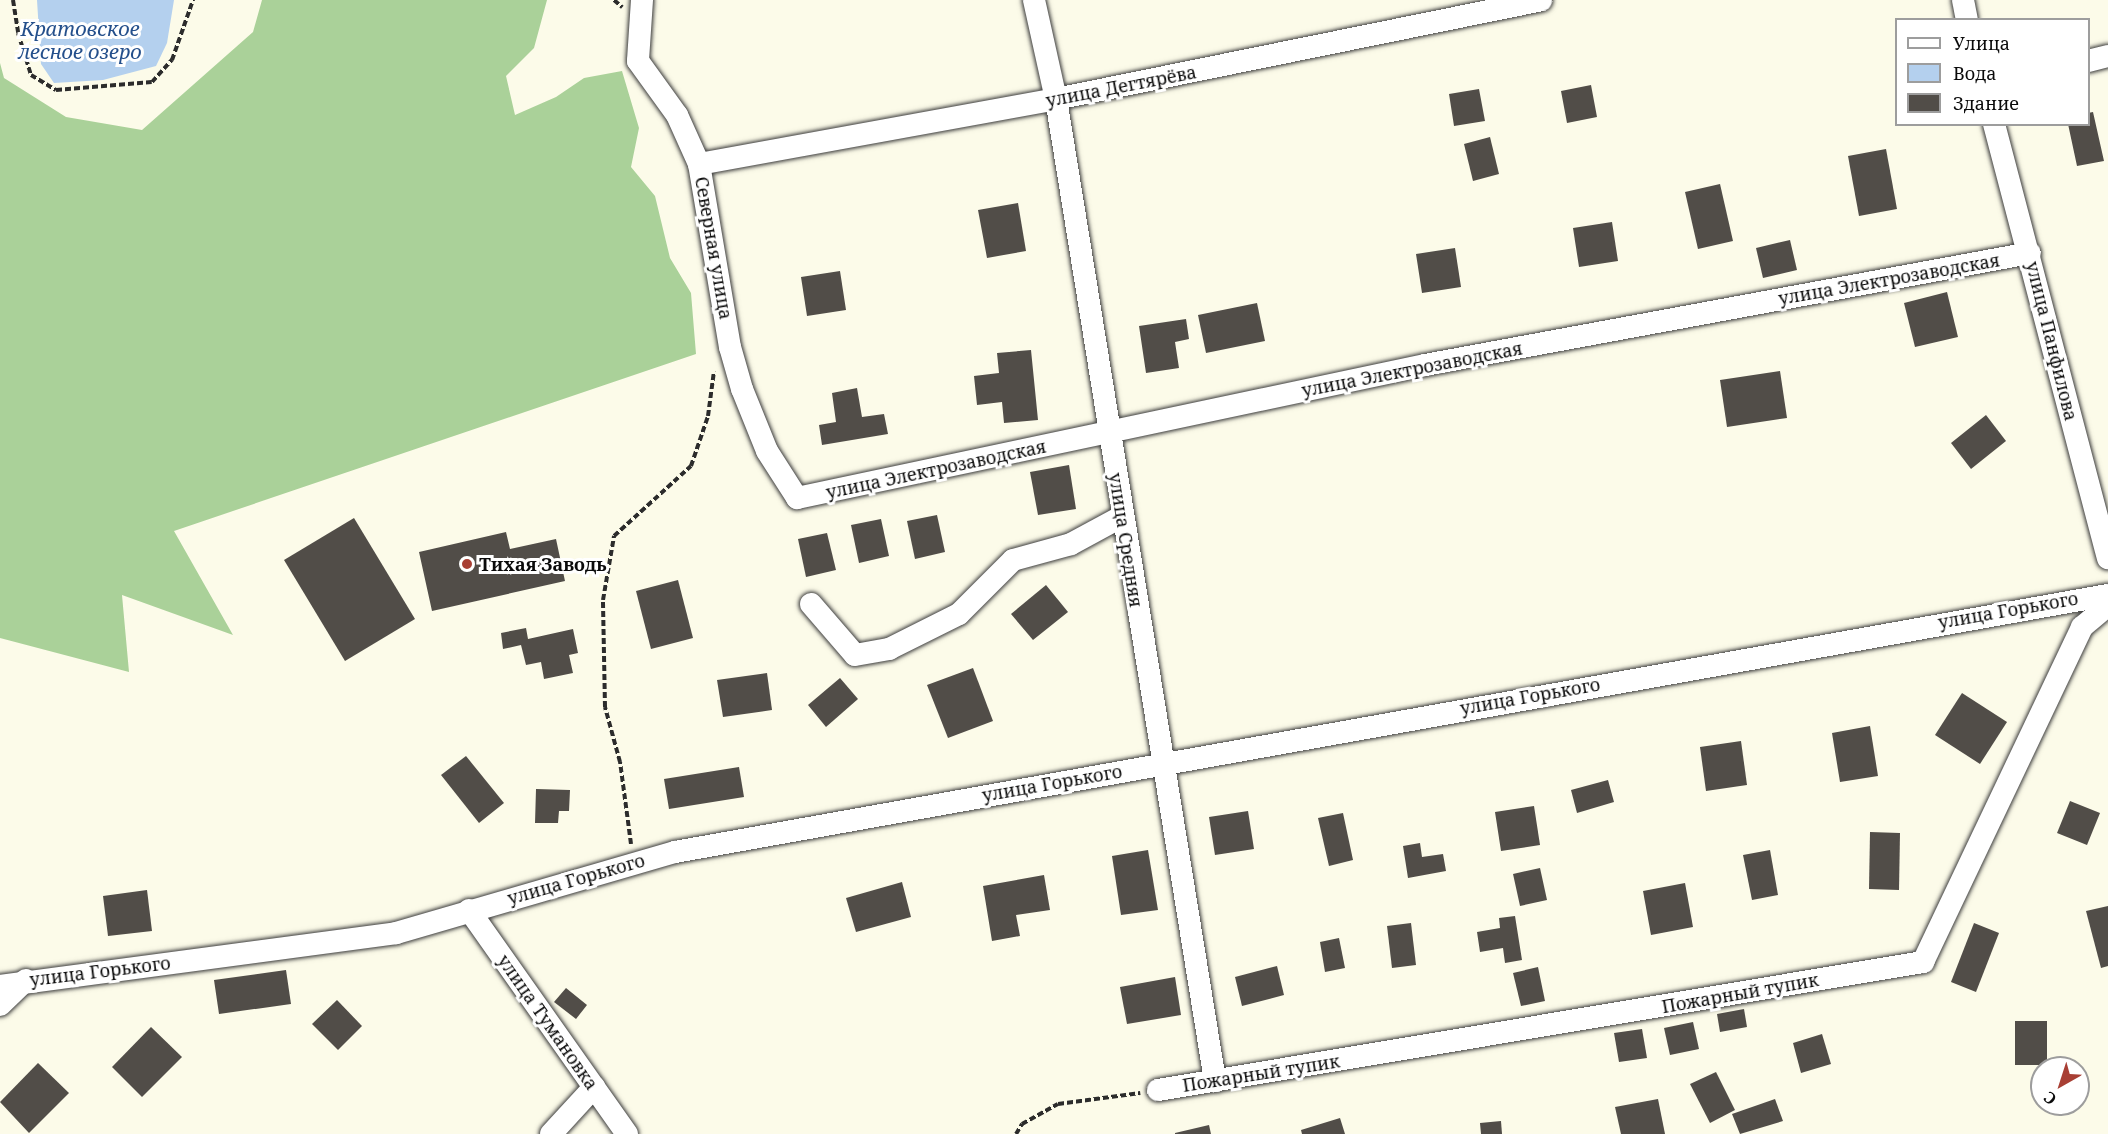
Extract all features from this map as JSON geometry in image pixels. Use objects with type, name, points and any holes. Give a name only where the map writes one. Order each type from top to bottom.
[{"type":"street","name":"Северная улица","points":[[642,0],[638,61],[676,115],[699,164],[730,346],[742,389],[767,451],[797,498]]},
{"type":"street","name":"улица Средняя","points":[[1034,0],[1056,99],[1110,434],[1121,517],[1166,762],[1215,1081]]},
{"type":"street","name":"улица Дегтярёва","points":[[699,164],[1056,99],[1541,0]]},
{"type":"street","points":[[1963,0],[1967,18]]},
{"type":"street","points":[[2090,60],[2108,56]]},
{"type":"street","name":"улица Панфилова","points":[[1995,126],[2030,253],[2108,558]]},
{"type":"street","name":"улица Электрозаводская","points":[[797,498],[1110,434],[1425,365],[2030,253]]},
{"type":"street","points":[[811,604],[855,655],[889,649],[959,614],[1013,560],[1071,544],[1121,517]]},
{"type":"street","name":"улица Горького","points":[[0,986],[26,980],[396,933],[675,852],[1166,762],[2108,595]]},
{"type":"street","name":"Пожарный тупик","points":[[1158,1090],[1923,962],[2082,627],[2108,605]]},
{"type":"street","name":"улица Тумановка","points":[[469,910],[627,1134]]},
{"type":"street","points":[[0,1005],[26,980]]},
{"type":"street","points":[[551,1134],[594,1087]]},
{"type":"path","points":[[13,0],[18,33],[31,75],[56,90],[152,82],[172,60],[194,0]]},
{"type":"path","points":[[633,863],[620,762],[605,706],[603,600],[614,536],[691,466],[708,416],[716,359]]},
{"type":"path","points":[[1016,1134],[1022,1124],[1058,1104],[1158,1090]]},
{"type":"green space","points":[[262,0],[547,0],[534,48],[506,76],[515,115],[556,97],[584,78],[622,71],[639,128],[631,167],[655,196],[670,258],[691,293],[696,354],[174,531],[233,635],[122,595],[129,672],[0,638],[0,63],[4,78],[66,117],[142,130],[253,32]]},
{"type":"water","name":"Кратовское лесное озеро","points":[[37,0],[174,0],[167,43],[156,66],[103,80],[54,83],[41,64]]},
{"type":"building","points":[[1591,85],[1597,117],[1567,123],[1561,91]]},
{"type":"building","points":[[1479,89],[1485,121],[1454,126],[1449,94]]},
{"type":"building","points":[[2093,112],[2104,161],[2077,166],[2068,126],[2090,126],[2090,113]]},
{"type":"building","points":[[1490,137],[1499,174],[1473,181],[1464,144]]},
{"type":"building","points":[[1886,149],[1897,209],[1859,216],[1848,156]]},
{"type":"building","points":[[1720,184],[1733,241],[1698,249],[1685,192]]},
{"type":"building","points":[[1018,203],[1026,251],[987,258],[978,210]]},
{"type":"building","points":[[1612,222],[1618,261],[1579,267],[1573,228]]},
{"type":"building","points":[[1790,240],[1797,270],[1763,278],[1756,248]]},
{"type":"building","points":[[1455,248],[1461,287],[1422,293],[1416,254]]},
{"type":"building","points":[[840,271],[846,310],[807,316],[801,277]]},
{"type":"building","points":[[1947,292],[1958,337],[1915,347],[1904,303]]},
{"type":"building","points":[[1257,303],[1265,341],[1206,353],[1198,315]]},
{"type":"building","points":[[1186,319],[1189,339],[1175,342],[1179,368],[1146,373],[1139,326]]},
{"type":"building","points":[[1031,350],[1038,420],[1004,423],[1002,402],[977,405],[974,376],[999,373],[997,353]]},
{"type":"building","points":[[1780,371],[1787,418],[1727,427],[1720,380]]},
{"type":"building","points":[[857,388],[862,417],[884,414],[888,434],[822,445],[819,425],[836,422],[832,393]]},
{"type":"building","points":[[1986,415],[2006,441],[1971,469],[1951,443]]},
{"type":"building","points":[[1069,465],[1076,509],[1038,515],[1030,472]]},
{"type":"building","points":[[937,515],[945,552],[915,559],[907,521]]},
{"type":"building","points":[[354,518],[415,619],[345,661],[284,560]]},
{"type":"building","points":[[881,519],[889,556],[859,563],[851,525]]},
{"type":"building","points":[[506,532],[510,549],[556,539],[565,581],[432,611],[419,552]]},
{"type":"building","points":[[827,533],[836,570],[806,577],[798,539]]},
{"type":"building","points":[[678,580],[693,638],[651,649],[636,591]]},
{"type":"building","points":[[1046,585],[1068,612],[1033,640],[1011,614]]},
{"type":"building","points":[[526,628],[528,639],[573,629],[578,653],[569,655],[573,673],[544,679],[541,662],[526,665],[521,645],[503,649],[501,633]]},
{"type":"building","points":[[973,668],[993,721],[948,738],[927,685]]},
{"type":"building","points":[[767,673],[772,710],[723,717],[717,680]]},
{"type":"building","points":[[840,678],[858,699],[826,727],[808,705]]},
{"type":"building","points":[[1962,693],[2007,722],[1980,764],[1935,735]]},
{"type":"building","points":[[1870,726],[1878,776],[1840,782],[1832,733]]},
{"type":"building","points":[[1741,741],[1747,785],[1706,791],[1700,747]]},
{"type":"building","points":[[466,756],[504,803],[479,823],[441,775]]},
{"type":"building","points":[[739,767],[744,797],[669,809],[664,779]]},
{"type":"building","points":[[1608,780],[1614,802],[1577,813],[1571,790]]},
{"type":"building","points":[[536,789],[570,790],[569,811],[559,811],[558,823],[535,823]]},
{"type":"building","points":[[2070,801],[2100,813],[2087,845],[2057,833]]},
{"type":"building","points":[[1534,806],[1540,845],[1501,851],[1495,812]]},
{"type":"building","points":[[1248,811],[1254,849],[1215,855],[1209,817]]},
{"type":"building","points":[[1343,813],[1353,860],[1329,866],[1318,818]]},
{"type":"building","points":[[1870,832],[1900,833],[1899,890],[1869,889]]},
{"type":"building","points":[[1420,843],[1422,857],[1443,854],[1446,871],[1408,878],[1403,846]]},
{"type":"building","points":[[1148,850],[1158,910],[1121,915],[1112,856]]},
{"type":"building","points":[[1770,850],[1778,895],[1752,900],[1743,855]]},
{"type":"building","points":[[1540,868],[1547,900],[1520,906],[1513,874]]},
{"type":"building","points":[[1044,875],[1050,910],[1016,915],[1020,936],[992,941],[983,886]]},
{"type":"building","points":[[902,882],[911,917],[856,932],[846,898]]},
{"type":"building","points":[[1685,883],[1693,927],[1651,935],[1643,891]]},
{"type":"building","points":[[147,890],[152,931],[108,936],[103,896]]},
{"type":"building","points":[[2108,906],[2108,966],[2101,968],[2086,911]]},
{"type":"building","points":[[1515,916],[1522,960],[1505,963],[1503,948],[1480,952],[1477,932],[1500,928],[1499,918]]},
{"type":"building","points":[[1411,923],[1416,965],[1392,968],[1387,926]]},
{"type":"building","points":[[1974,923],[1999,933],[1976,992],[1951,982]]},
{"type":"building","points":[[1339,938],[1345,968],[1325,972],[1320,942]]},
{"type":"building","points":[[1277,966],[1284,995],[1242,1006],[1235,977]]},
{"type":"building","points":[[1538,967],[1545,1001],[1521,1006],[1513,973]]},
{"type":"building","points":[[286,970],[291,1004],[219,1014],[214,980]]},
{"type":"building","points":[[1175,977],[1181,1015],[1127,1024],[1120,987]]},
{"type":"building","points":[[566,988],[587,1005],[576,1019],[554,1002]]},
{"type":"building","points":[[337,1000],[362,1026],[338,1050],[312,1024]]},
{"type":"building","points":[[1744,1009],[1747,1027],[1720,1032],[1717,1014]]},
{"type":"building","points":[[2015,1021],[2047,1021],[2047,1056],[2030,1056],[2030,1065],[2015,1065]]},
{"type":"building","points":[[1693,1022],[1699,1049],[1670,1055],[1664,1028]]},
{"type":"building","points":[[151,1027],[182,1057],[142,1097],[112,1067]]},
{"type":"building","points":[[1642,1029],[1647,1058],[1619,1062],[1614,1033]]},
{"type":"building","points":[[1822,1034],[1831,1064],[1801,1073],[1793,1043]]},
{"type":"building","points":[[38,1063],[69,1093],[29,1133],[0,1102]]},
{"type":"building","points":[[1716,1072],[1735,1110],[1710,1123],[1690,1084]]},
{"type":"building","points":[[1658,1099],[1665,1134],[1621,1134],[1615,1107]]},
{"type":"building","points":[[1775,1099],[1783,1121],[1740,1134],[1732,1114]]},
{"type":"building","points":[[1340,1118],[1345,1134],[1302,1134],[1301,1130]]},
{"type":"building","points":[[1501,1121],[1502,1134],[1481,1134],[1480,1123]]},
{"type":"building","points":[[1209,1125],[1211,1134],[1175,1134],[1175,1133]]},
{"type":"place","name":"Тихая Заводь","points":[[467,564]]}]
